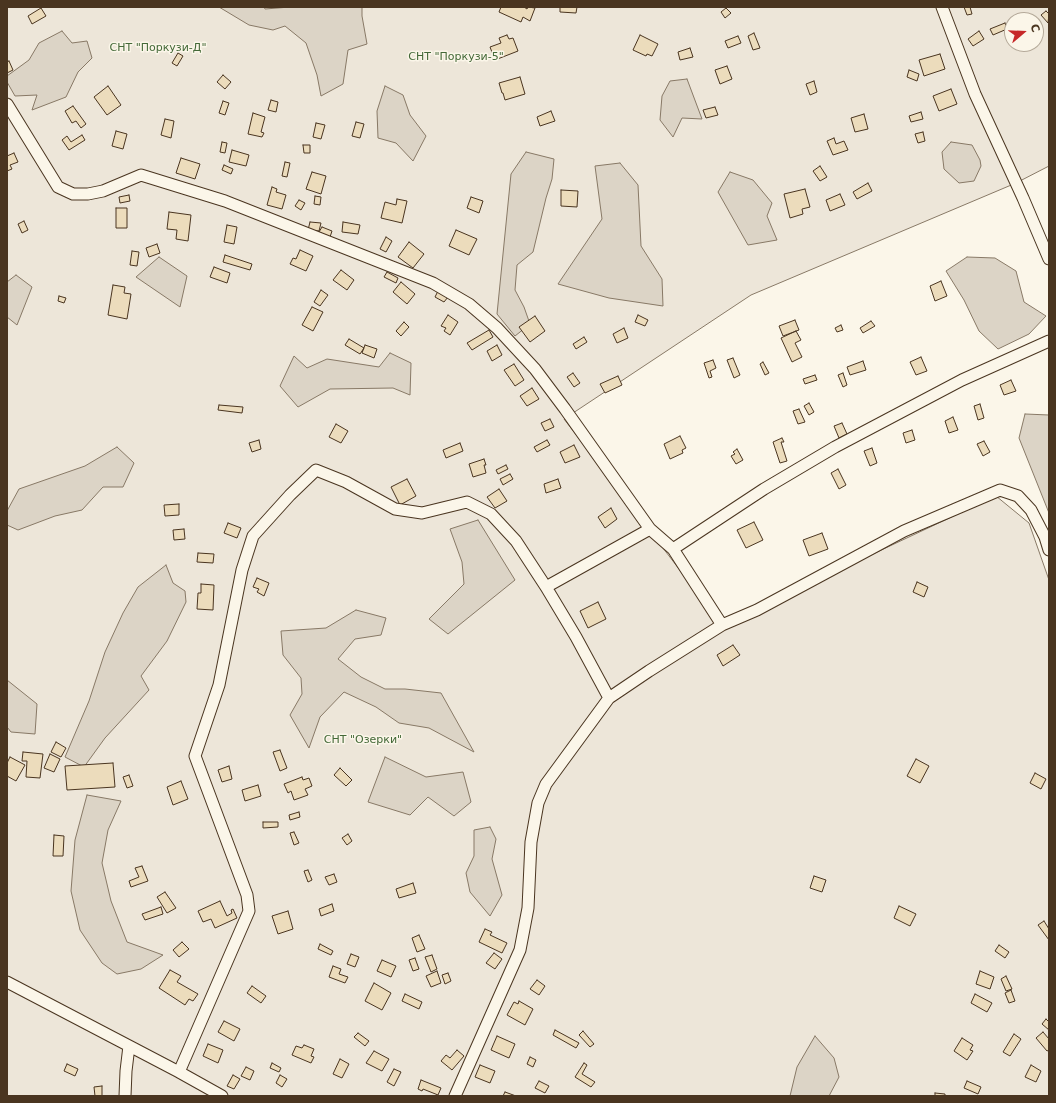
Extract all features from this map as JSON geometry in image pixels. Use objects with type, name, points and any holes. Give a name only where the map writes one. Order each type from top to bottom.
[{"type":"street","points":[[942,7],[975,94],[1023,198],[1049,260]]},
{"type":"street","points":[[7,104],[58,187],[73,194],[88,194],[104,191],[141,175],[232,204],[433,283],[469,304],[497,328],[534,369],[565,409],[650,529],[673,549],[722,625]]},
{"type":"street","points":[[673,549],[764,489],[835,447],[962,380],[1049,341]]},
{"type":"street","points":[[179,1072],[249,911],[247,895],[195,756],[218,685],[242,570],[253,536],[290,495],[316,470],[346,482],[395,509],[422,513],[467,502],[491,514],[516,541],[546,587],[576,637],[609,698]]},
{"type":"street","points":[[455,1096],[520,950],[528,908],[532,842],[538,803],[546,784],[609,698],[722,625],[757,610],[904,530],[1000,490],[1018,496],[1031,510],[1045,537],[1049,550]]},
{"type":"street","points":[[546,587],[650,529]]},
{"type":"street","points":[[7,982],[222,1096]]},
{"type":"street","points":[[124,1096],[129,1046]]},
{"type":"green space","name":"СНТ \"Озерки\"","points":[[7,7],[1049,7],[1049,166],[1016,183],[751,295],[564,419],[722,625],[996,496],[1029,523],[1049,580],[1049,1096],[7,1096]]},
{"type":"shaded area","points":[[219,7],[264,7],[265,9],[290,7],[362,7],[362,16],[367,44],[348,50],[343,84],[321,96],[317,75],[306,43],[285,26],[273,30],[249,25]]},
{"type":"shaded area","points":[[62,31],[72,43],[87,41],[92,58],[78,72],[66,97],[32,110],[37,95],[15,96],[7,82],[7,76],[29,60],[39,43]]},
{"type":"shaded area","points":[[687,79],[702,119],[682,118],[673,137],[660,120],[662,96],[670,81]]},
{"type":"shaded area","points":[[385,86],[403,95],[410,115],[426,136],[413,161],[396,143],[378,138],[377,111]]},
{"type":"shaded area","points":[[951,142],[972,145],[980,160],[981,166],[974,181],[959,183],[944,169],[942,152]]},
{"type":"shaded area","points":[[526,152],[554,159],[552,179],[533,252],[517,265],[515,290],[524,307],[530,324],[515,336],[497,314],[511,174]]},
{"type":"shaded area","points":[[620,163],[638,185],[641,246],[662,279],[663,306],[609,298],[558,284],[602,219],[595,166]]},
{"type":"shaded area","points":[[730,172],[753,180],[772,203],[767,216],[777,240],[748,245],[718,192]]},
{"type":"shaded area","points":[[159,257],[187,276],[180,307],[136,277]]},
{"type":"shaded area","points":[[967,257],[995,258],[1016,271],[1024,302],[1046,316],[1029,334],[998,349],[979,331],[964,300],[946,271]]},
{"type":"shaded area","points":[[16,275],[32,287],[17,325],[7,317],[7,282]]},
{"type":"shaded area","points":[[390,353],[411,363],[410,395],[393,388],[330,389],[298,407],[280,386],[294,356],[307,368],[327,359],[379,367]]},
{"type":"shaded area","points":[[1025,414],[1049,415],[1049,513],[1019,438]]},
{"type":"shaded area","points":[[117,447],[134,463],[123,487],[103,487],[82,510],[55,516],[18,530],[7,525],[7,511],[19,489],[85,466]]},
{"type":"shaded area","points":[[478,520],[515,580],[448,634],[429,619],[464,584],[462,562],[450,529]]},
{"type":"shaded area","points":[[166,565],[173,583],[185,591],[186,602],[167,641],[141,676],[149,690],[105,738],[84,767],[65,757],[89,701],[105,652],[123,613],[138,587]]},
{"type":"shaded area","points":[[356,610],[386,618],[381,635],[355,639],[338,659],[361,677],[385,689],[405,689],[441,693],[474,752],[429,728],[399,723],[376,707],[344,692],[320,717],[309,748],[290,715],[302,694],[301,678],[283,655],[281,631],[326,628]]},
{"type":"shaded area","points":[[7,680],[37,704],[35,734],[11,732],[7,727]]},
{"type":"shaded area","points":[[385,757],[426,777],[463,772],[471,802],[454,816],[428,797],[410,815],[368,802]]},
{"type":"shaded area","points":[[87,795],[121,801],[108,830],[102,863],[111,901],[127,942],[163,955],[141,969],[117,974],[102,963],[80,930],[71,891],[75,840]]},
{"type":"shaded area","points":[[490,827],[496,839],[492,859],[502,895],[490,916],[470,892],[466,873],[474,856],[474,830]]},
{"type":"shaded area","points":[[815,1036],[834,1058],[839,1077],[829,1096],[790,1096],[797,1067]]},
{"type":"building","points":[[501,7],[524,7],[527,9],[528,7],[535,8],[530,21],[523,17],[521,22],[499,12]]},
{"type":"building","points":[[560,7],[577,7],[576,13],[560,12]]},
{"type":"building","points":[[964,7],[970,7],[972,14],[967,15]]},
{"type":"building","points":[[41,8],[46,16],[32,24],[28,16]]},
{"type":"building","points":[[726,8],[731,13],[725,18],[721,12]]},
{"type":"building","points":[[1046,11],[1049,14],[1048,23],[1044,18],[1044,13]]},
{"type":"building","points":[[1004,23],[1004,30],[993,35],[990,29]]},
{"type":"building","points":[[979,31],[984,39],[973,46],[968,39]]},
{"type":"building","points":[[754,33],[760,48],[753,50],[748,36]]},
{"type":"building","points":[[507,35],[509,39],[513,38],[518,51],[495,60],[490,47],[501,43],[499,38]]},
{"type":"building","points":[[640,35],[658,44],[652,56],[647,54],[646,56],[633,50]]},
{"type":"building","points":[[738,36],[741,43],[728,48],[725,41]]},
{"type":"building","points":[[690,48],[693,57],[680,60],[678,52]]},
{"type":"building","points":[[178,53],[183,56],[177,66],[172,63]]},
{"type":"building","points":[[940,54],[945,69],[924,76],[919,60]]},
{"type":"building","points":[[9,61],[13,70],[7,73],[7,62]]},
{"type":"building","points":[[727,66],[732,79],[720,84],[715,70]]},
{"type":"building","points":[[909,70],[919,74],[917,81],[907,77]]},
{"type":"building","points":[[223,75],[231,82],[225,89],[217,82]]},
{"type":"building","points":[[520,77],[525,94],[505,100],[499,83]]},
{"type":"building","points":[[814,81],[817,92],[810,95],[806,84]]},
{"type":"building","points":[[108,86],[121,105],[107,115],[94,97]]},
{"type":"building","points":[[951,89],[957,104],[939,111],[933,96]]},
{"type":"building","points":[[271,100],[278,102],[276,112],[268,110]]},
{"type":"building","points":[[223,101],[229,103],[225,115],[219,113]]},
{"type":"building","points":[[73,106],[86,124],[81,128],[76,121],[72,123],[65,111]]},
{"type":"building","points":[[715,107],[718,115],[706,118],[703,110]]},
{"type":"building","points":[[551,111],[555,121],[540,126],[537,117]]},
{"type":"building","points":[[921,112],[923,119],[911,122],[909,116]]},
{"type":"building","points":[[253,113],[265,117],[261,132],[264,133],[262,137],[248,134]]},
{"type":"building","points":[[864,114],[868,129],[855,132],[851,118]]},
{"type":"building","points":[[165,119],[174,121],[171,138],[161,135]]},
{"type":"building","points":[[356,122],[364,124],[360,138],[352,136]]},
{"type":"building","points":[[316,123],[325,125],[321,139],[313,137]]},
{"type":"building","points":[[116,131],[127,134],[123,149],[112,146]]},
{"type":"building","points":[[923,132],[925,141],[918,143],[915,134]]},
{"type":"building","points":[[82,135],[85,140],[69,150],[62,140],[67,136],[71,142]]},
{"type":"building","points":[[834,138],[836,144],[844,141],[848,150],[833,155],[827,141]]},
{"type":"building","points":[[222,142],[227,143],[225,153],[220,152]]},
{"type":"building","points":[[303,145],[310,145],[310,153],[304,153]]},
{"type":"building","points":[[232,150],[249,155],[246,166],[229,162]]},
{"type":"building","points":[[14,153],[18,162],[10,165],[12,169],[7,171],[7,156]]},
{"type":"building","points":[[181,158],[200,164],[195,179],[176,173]]},
{"type":"building","points":[[285,162],[290,163],[287,177],[282,176]]},
{"type":"building","points":[[224,165],[233,169],[231,174],[222,170]]},
{"type":"building","points":[[820,166],[827,177],[820,181],[813,171]]},
{"type":"building","points":[[312,172],[326,176],[321,194],[306,189]]},
{"type":"building","points":[[868,183],[872,191],[857,199],[853,192]]},
{"type":"building","points":[[272,187],[277,189],[276,192],[286,195],[282,209],[267,205]]},
{"type":"building","points":[[805,189],[810,207],[802,209],[803,214],[790,218],[784,194]]},
{"type":"building","points":[[561,190],[578,191],[577,207],[561,206]]},
{"type":"building","points":[[840,194],[845,205],[830,211],[826,200]]},
{"type":"building","points":[[129,195],[130,201],[120,203],[119,197]]},
{"type":"building","points":[[315,196],[321,197],[320,205],[314,204]]},
{"type":"building","points":[[471,197],[483,201],[479,213],[467,208]]},
{"type":"building","points":[[397,199],[407,201],[402,223],[381,218],[385,202],[396,205]]},
{"type":"building","points":[[299,200],[305,203],[301,210],[295,206]]},
{"type":"building","points":[[116,208],[127,208],[127,228],[116,228]]},
{"type":"building","points":[[169,212],[191,215],[188,241],[176,239],[177,230],[167,229]]},
{"type":"building","points":[[24,221],[28,230],[22,233],[18,224]]},
{"type":"building","points":[[310,222],[321,223],[319,231],[308,230]]},
{"type":"building","points":[[343,222],[360,225],[358,234],[342,232]]},
{"type":"building","points":[[227,225],[237,227],[234,244],[224,242]]},
{"type":"building","points":[[322,227],[332,231],[330,237],[319,232]]},
{"type":"building","points":[[456,230],[477,239],[469,255],[449,246]]},
{"type":"building","points":[[386,237],[392,241],[386,252],[380,249]]},
{"type":"building","points":[[409,242],[424,254],[413,268],[398,257]]},
{"type":"building","points":[[157,244],[160,253],[149,257],[146,248]]},
{"type":"building","points":[[300,250],[313,256],[306,271],[290,264],[293,258],[296,259]]},
{"type":"building","points":[[132,251],[139,252],[137,266],[130,265]]},
{"type":"building","points":[[225,255],[252,264],[250,270],[223,262]]},
{"type":"building","points":[[214,267],[230,273],[227,283],[210,277]]},
{"type":"building","points":[[341,270],[354,280],[347,290],[333,280]]},
{"type":"building","points":[[387,272],[398,278],[396,283],[384,277]]},
{"type":"building","points":[[941,281],[947,296],[935,301],[930,286]]},
{"type":"building","points":[[401,282],[415,294],[407,304],[393,292]]},
{"type":"building","points":[[113,285],[125,287],[124,293],[131,294],[127,319],[108,315]]},
{"type":"building","points":[[321,290],[328,295],[320,306],[314,302]]},
{"type":"building","points":[[438,291],[448,297],[444,302],[435,297]]},
{"type":"building","points":[[59,296],[66,298],[64,303],[58,301]]},
{"type":"building","points":[[312,307],[323,312],[313,331],[302,325]]},
{"type":"building","points":[[448,315],[458,322],[450,335],[444,331],[446,328],[441,326]]},
{"type":"building","points":[[638,315],[648,320],[645,326],[635,322]]},
{"type":"building","points":[[535,316],[545,331],[530,342],[519,327]]},
{"type":"building","points":[[795,320],[799,330],[783,336],[779,326]]},
{"type":"building","points":[[871,321],[875,326],[863,333],[860,328]]},
{"type":"building","points":[[404,322],[409,327],[401,336],[396,331]]},
{"type":"building","points":[[841,325],[843,330],[837,332],[835,328]]},
{"type":"building","points":[[624,328],[628,338],[617,343],[613,334]]},
{"type":"building","points":[[489,330],[493,337],[472,350],[467,343]]},
{"type":"building","points":[[796,331],[801,340],[795,343],[802,357],[792,362],[781,338]]},
{"type":"building","points":[[584,337],[587,342],[576,349],[573,344]]},
{"type":"building","points":[[349,339],[364,348],[360,354],[345,345]]},
{"type":"building","points":[[365,345],[377,349],[374,358],[362,353]]},
{"type":"building","points":[[497,345],[502,355],[492,361],[487,351]]},
{"type":"building","points":[[921,357],[927,371],[916,375],[910,362]]},
{"type":"building","points":[[733,358],[740,375],[734,378],[727,360]]},
{"type":"building","points":[[713,360],[716,368],[710,371],[712,377],[709,378],[704,363]]},
{"type":"building","points":[[863,361],[866,370],[850,375],[847,367]]},
{"type":"building","points":[[763,362],[769,373],[765,375],[760,364]]},
{"type":"building","points":[[514,364],[524,380],[515,386],[504,370]]},
{"type":"building","points":[[573,373],[580,383],[574,387],[567,377]]},
{"type":"building","points":[[843,373],[847,385],[843,387],[838,375]]},
{"type":"building","points":[[815,375],[817,380],[805,384],[803,379]]},
{"type":"building","points":[[618,376],[622,385],[605,393],[600,384]]},
{"type":"building","points":[[1011,380],[1016,391],[1004,395],[1000,385]]},
{"type":"building","points":[[532,388],[539,399],[527,406],[520,396]]},
{"type":"building","points":[[809,403],[814,412],[809,415],[804,406]]},
{"type":"building","points":[[980,404],[984,418],[978,420],[974,406]]},
{"type":"building","points":[[219,405],[243,407],[242,413],[218,410]]},
{"type":"building","points":[[799,409],[805,422],[798,424],[793,411]]},
{"type":"building","points":[[953,417],[958,430],[949,433],[945,421]]},
{"type":"building","points":[[550,419],[554,427],[545,431],[541,423]]},
{"type":"building","points":[[842,423],[847,434],[839,438],[834,426]]},
{"type":"building","points":[[336,424],[348,431],[341,443],[329,437]]},
{"type":"building","points":[[912,430],[915,440],[906,443],[903,433]]},
{"type":"building","points":[[680,436],[686,448],[682,450],[683,453],[670,459],[664,444]]},
{"type":"building","points":[[782,438],[784,442],[781,442],[787,461],[780,463],[773,442]]},
{"type":"building","points":[[259,440],[261,449],[252,452],[249,443]]},
{"type":"building","points":[[547,440],[550,445],[537,452],[534,447]]},
{"type":"building","points":[[984,441],[990,452],[983,456],[977,444]]},
{"type":"building","points":[[460,443],[463,451],[446,458],[443,450]]},
{"type":"building","points":[[574,445],[580,457],[565,463],[560,452]]},
{"type":"building","points":[[872,448],[877,463],[870,466],[864,451]]},
{"type":"building","points":[[737,449],[743,460],[736,464],[731,456],[735,454],[733,452]]},
{"type":"building","points":[[484,459],[486,473],[473,477],[469,464]]},
{"type":"building","points":[[506,465],[508,469],[498,474],[496,470]]},
{"type":"building","points":[[838,469],[846,485],[839,489],[831,473]]},
{"type":"building","points":[[510,474],[513,479],[503,485],[500,479]]},
{"type":"building","points":[[407,479],[416,496],[400,505],[391,487]]},
{"type":"building","points":[[558,479],[561,488],[546,493],[544,484]]},
{"type":"building","points":[[499,489],[507,501],[495,508],[487,497]]},
{"type":"building","points":[[179,504],[179,515],[165,516],[164,505]]},
{"type":"building","points":[[611,508],[617,519],[605,528],[598,517]]},
{"type":"building","points":[[754,522],[763,540],[746,548],[737,530]]},
{"type":"building","points":[[228,523],[241,528],[237,538],[224,533]]},
{"type":"building","points":[[184,529],[185,539],[174,540],[173,530]]},
{"type":"building","points":[[822,533],[828,549],[809,556],[803,540]]},
{"type":"building","points":[[198,553],[214,554],[213,563],[197,562]]},
{"type":"building","points":[[257,578],[269,583],[264,596],[257,592],[259,589],[253,587]]},
{"type":"building","points":[[917,582],[928,587],[924,597],[913,592]]},
{"type":"building","points":[[201,584],[214,585],[213,610],[197,609],[198,593],[201,593]]},
{"type":"building","points":[[598,602],[606,619],[588,628],[580,611]]},
{"type":"building","points":[[733,645],[740,655],[723,666],[717,655]]},
{"type":"building","points":[[56,742],[66,748],[61,757],[51,752]]},
{"type":"building","points":[[280,750],[287,768],[280,771],[273,752]]},
{"type":"building","points":[[23,752],[43,754],[40,778],[26,777],[27,761],[22,761]]},
{"type":"building","points":[[50,754],[60,759],[54,772],[44,768]]},
{"type":"building","points":[[10,757],[25,765],[16,781],[7,776],[7,763]]},
{"type":"building","points":[[916,759],[929,766],[920,783],[907,776]]},
{"type":"building","points":[[113,763],[115,787],[67,790],[65,766]]},
{"type":"building","points":[[229,766],[232,779],[222,782],[218,770]]},
{"type":"building","points":[[340,768],[352,780],[346,786],[334,775]]},
{"type":"building","points":[[1035,773],[1046,779],[1041,789],[1030,783]]},
{"type":"building","points":[[129,775],[133,786],[127,788],[123,777]]},
{"type":"building","points":[[302,777],[303,780],[309,778],[312,786],[305,789],[308,795],[294,800],[291,791],[288,793],[284,784]]},
{"type":"building","points":[[181,781],[188,799],[173,805],[167,787]]},
{"type":"building","points":[[258,785],[261,796],[245,801],[242,790]]},
{"type":"building","points":[[299,812],[300,817],[290,820],[289,815]]},
{"type":"building","points":[[263,822],[278,822],[278,827],[263,828]]},
{"type":"building","points":[[294,832],[299,843],[294,845],[290,833]]},
{"type":"building","points":[[348,834],[352,841],[347,845],[342,838]]},
{"type":"building","points":[[54,835],[64,836],[63,856],[53,856]]},
{"type":"building","points":[[142,866],[148,881],[131,887],[129,881],[139,877],[135,868]]},
{"type":"building","points":[[308,870],[312,880],[308,882],[304,871]]},
{"type":"building","points":[[334,874],[337,882],[329,885],[325,877]]},
{"type":"building","points":[[814,876],[826,880],[822,892],[810,888]]},
{"type":"building","points":[[413,883],[416,893],[399,898],[396,889]]},
{"type":"building","points":[[165,892],[176,908],[167,913],[157,897]]},
{"type":"building","points":[[220,901],[227,916],[232,913],[231,910],[233,909],[237,918],[215,928],[211,919],[203,922],[198,911]]},
{"type":"building","points":[[332,904],[334,911],[321,916],[319,909]]},
{"type":"building","points":[[899,906],[916,914],[910,926],[894,918]]},
{"type":"building","points":[[161,907],[163,914],[145,920],[142,914]]},
{"type":"building","points":[[288,911],[293,929],[278,934],[272,916]]},
{"type":"building","points":[[1044,921],[1049,929],[1049,940],[1038,925]]},
{"type":"building","points":[[485,929],[492,932],[490,935],[507,943],[502,953],[479,942]]},
{"type":"building","points":[[419,935],[425,949],[417,952],[412,938]]},
{"type":"building","points":[[182,942],[189,949],[179,957],[173,950]]},
{"type":"building","points":[[320,944],[333,951],[331,955],[318,949]]},
{"type":"building","points":[[999,945],[1009,952],[1005,958],[995,951]]},
{"type":"building","points":[[494,953],[502,959],[495,969],[486,963]]},
{"type":"building","points":[[351,954],[359,957],[355,967],[347,964]]},
{"type":"building","points":[[432,955],[437,969],[431,972],[425,957]]},
{"type":"building","points":[[415,958],[419,969],[413,971],[409,960]]},
{"type":"building","points":[[382,960],[396,966],[391,977],[377,971]]},
{"type":"building","points":[[333,966],[341,969],[339,974],[348,977],[345,983],[329,977]]},
{"type":"building","points":[[170,970],[181,976],[177,982],[198,994],[193,1001],[189,999],[185,1005],[159,988]]},
{"type":"building","points":[[437,971],[441,983],[431,987],[426,976]]},
{"type":"building","points":[[980,971],[994,977],[990,989],[976,984]]},
{"type":"building","points":[[448,973],[451,981],[445,984],[442,975]]},
{"type":"building","points":[[1006,976],[1012,989],[1006,991],[1001,979]]},
{"type":"building","points":[[537,980],[545,986],[539,995],[530,989]]},
{"type":"building","points":[[374,983],[391,993],[382,1010],[365,1001]]},
{"type":"building","points":[[252,986],[266,996],[261,1003],[247,993]]},
{"type":"building","points":[[1011,990],[1015,1001],[1009,1003],[1005,993]]},
{"type":"building","points":[[405,994],[422,1002],[419,1009],[402,1001]]},
{"type":"building","points":[[975,994],[992,1003],[987,1012],[971,1003]]},
{"type":"building","points":[[519,1001],[533,1009],[525,1025],[507,1015],[514,1002],[518,1004]]},
{"type":"building","points":[[1046,1019],[1049,1022],[1049,1030],[1042,1024]]},
{"type":"building","points":[[224,1021],[240,1029],[234,1041],[218,1032]]},
{"type":"building","points":[[555,1030],[579,1043],[576,1048],[553,1035]]},
{"type":"building","points":[[583,1031],[594,1044],[590,1047],[579,1035]]},
{"type":"building","points":[[1043,1032],[1049,1039],[1049,1050],[1047,1051],[1036,1038]]},
{"type":"building","points":[[358,1033],[369,1041],[365,1046],[354,1037]]},
{"type":"building","points":[[1014,1034],[1021,1039],[1010,1056],[1003,1052]]},
{"type":"building","points":[[497,1036],[515,1044],[509,1058],[491,1050]]},
{"type":"building","points":[[962,1038],[973,1045],[970,1050],[973,1051],[967,1060],[954,1051]]},
{"type":"building","points":[[208,1044],[223,1050],[218,1063],[203,1056]]},
{"type":"building","points":[[304,1045],[314,1049],[311,1056],[314,1057],[311,1063],[292,1055],[296,1046],[302,1048]]},
{"type":"building","points":[[457,1050],[464,1056],[452,1070],[441,1061],[446,1055],[450,1058]]},
{"type":"building","points":[[374,1051],[389,1059],[382,1071],[366,1063]]},
{"type":"building","points":[[530,1057],[536,1060],[533,1067],[527,1064]]},
{"type":"building","points":[[340,1059],[349,1064],[342,1078],[333,1074]]},
{"type":"building","points":[[272,1063],[281,1068],[279,1072],[270,1068]]},
{"type":"building","points":[[584,1063],[587,1065],[582,1074],[595,1082],[591,1087],[575,1077]]},
{"type":"building","points":[[67,1064],[78,1069],[75,1076],[64,1071]]},
{"type":"building","points":[[480,1065],[495,1071],[490,1083],[475,1077]]},
{"type":"building","points":[[1031,1065],[1041,1071],[1036,1082],[1025,1077]]},
{"type":"building","points":[[246,1067],[254,1071],[250,1080],[241,1076]]},
{"type":"building","points":[[394,1069],[401,1072],[394,1086],[387,1082]]},
{"type":"building","points":[[233,1075],[240,1079],[234,1089],[227,1086]]},
{"type":"building","points":[[280,1075],[287,1079],[282,1087],[276,1083]]},
{"type":"building","points":[[421,1080],[441,1088],[438,1095],[423,1089],[422,1091],[418,1089]]},
{"type":"building","points":[[539,1081],[549,1086],[545,1093],[535,1088]]},
{"type":"building","points":[[967,1081],[981,1087],[978,1094],[964,1088]]},
{"type":"building","points":[[102,1086],[102,1096],[95,1096],[94,1087]]},
{"type":"building","points":[[505,1092],[516,1096],[503,1096]]},
{"type":"building","points":[[935,1093],[945,1094],[945,1096],[935,1096]]},
{"type":"park label","name":"СНТ \"Поркузи-Д\"","points":[[158,48]]},
{"type":"park label","name":"СНТ \"Поркузи-5\"","points":[[456,57]]}]
